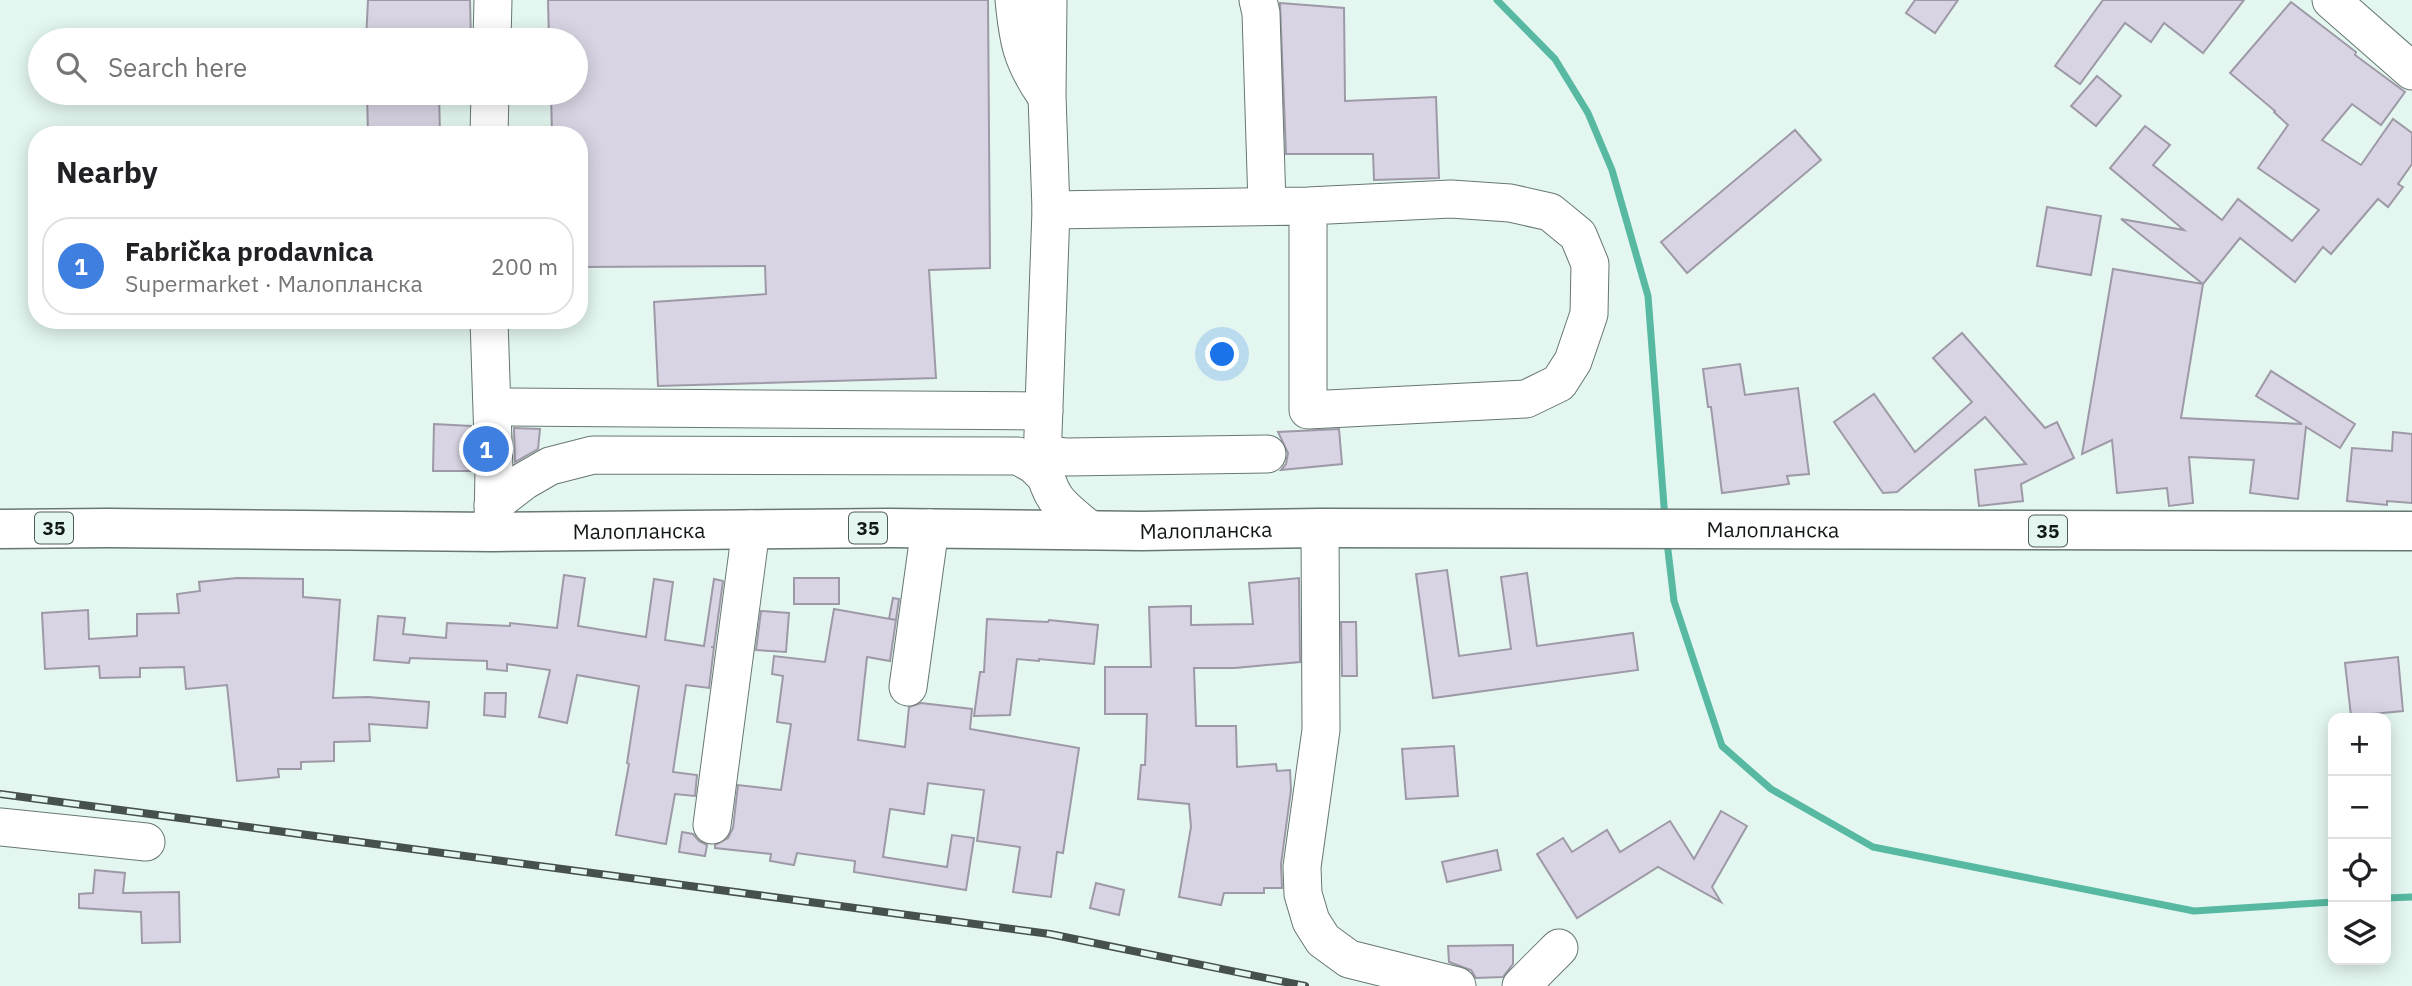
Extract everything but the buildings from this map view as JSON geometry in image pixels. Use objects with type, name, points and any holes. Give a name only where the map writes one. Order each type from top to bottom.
[{"type":"main road","name":"Малопланска","points":[[0,529],[493,519],[751,529],[2412,531]]},
{"type":"street","points":[[492,28],[493,0]]},
{"type":"street","points":[[1014,0],[1019,42],[1029,70],[1047,96]]},
{"type":"street","points":[[1048,0],[1047,96],[1051,210],[1044,465],[1047,486],[1058,503],[1090,530]]},
{"type":"street","points":[[1258,0],[1261,13],[1267,205]]},
{"type":"street","points":[[2330,0],[2412,71]]},
{"type":"street","points":[[489,126],[490,105]]},
{"type":"street","points":[[1051,210],[1308,206],[1451,199],[1510,203],[1550,212],[1578,235],[1590,264],[1589,314],[1573,361],[1559,383],[1526,399],[1308,410],[1308,206]]},
{"type":"street","points":[[489,329],[493,407],[493,519]]},
{"type":"street","points":[[493,407],[1044,411]]},
{"type":"street","points":[[493,519],[524,481],[550,466],[593,455],[1018,456],[1034,465],[1044,465],[1067,457],[1267,454]]},
{"type":"street","points":[[908,687],[930,528]]},
{"type":"street","points":[[1320,528],[1321,730],[1302,867],[1303,894],[1311,921],[1323,940],[1349,959],[1457,986]]},
{"type":"street","points":[[712,825],[751,529]]},
{"type":"street","points":[[0,827],[146,842]]},
{"type":"street","points":[[1521,986],[1559,948]]},
{"type":"waterway","points":[[1497,0],[1555,59],[1588,113],[1612,170],[1648,296],[1665,519]]},
{"type":"waterway","points":[[1667,542],[1674,601],[1722,746],[1771,789],[1873,847],[2194,911],[2328,902]]},
{"type":"waterway","points":[[2391,898],[2412,897]]},
{"type":"railway","points":[[0,794],[1050,934],[1305,986]]},
{"type":"place","name":"Fabrička prodavnica","points":[[486,449]]}]
